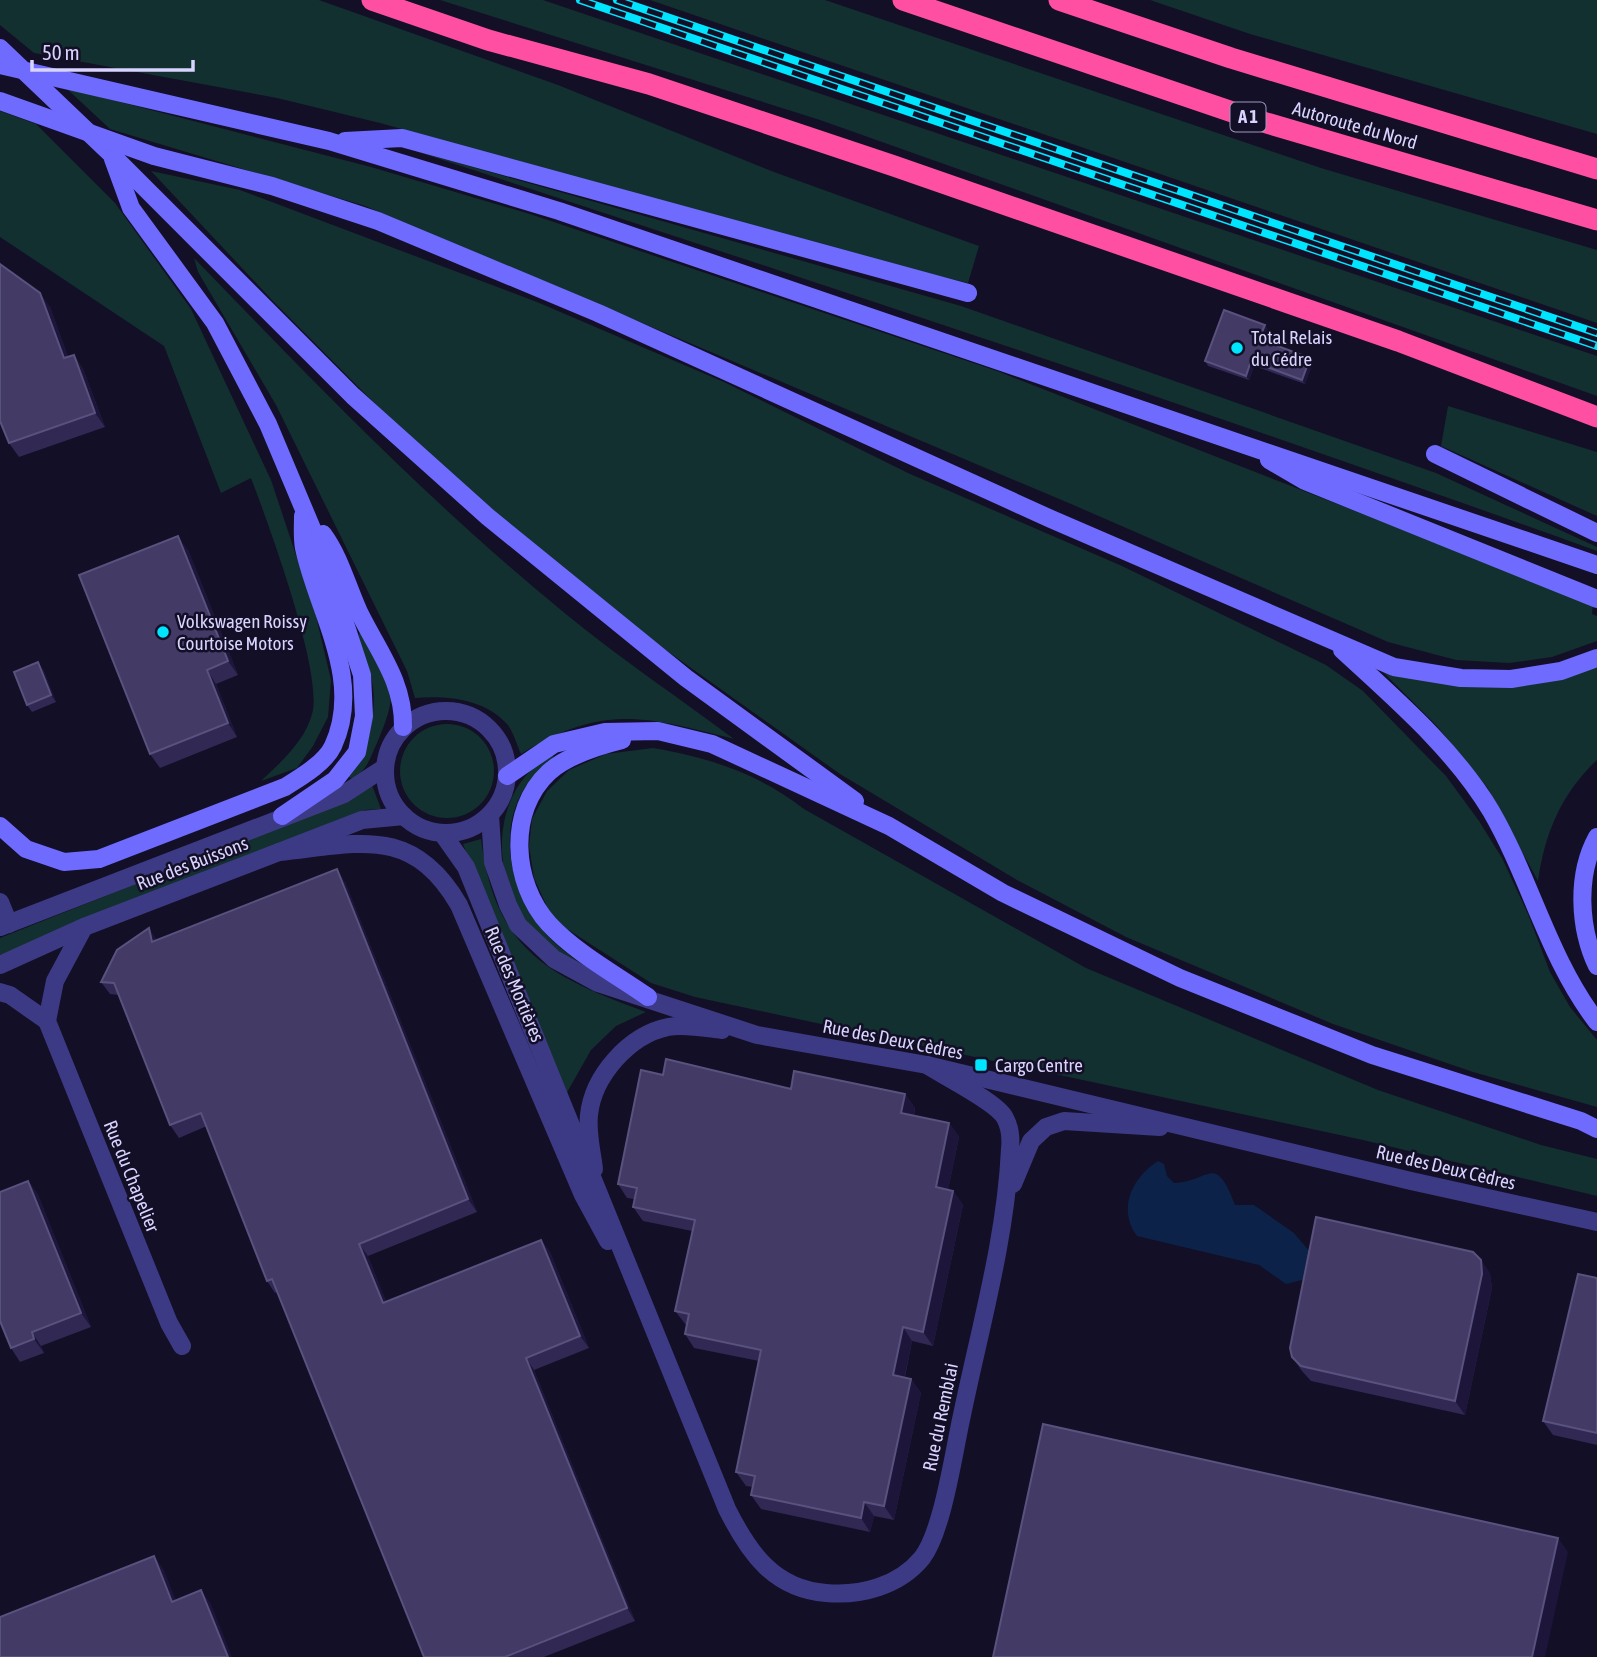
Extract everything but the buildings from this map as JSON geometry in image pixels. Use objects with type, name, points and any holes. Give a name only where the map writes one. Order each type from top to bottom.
[{"type":"highway","points":[[372,0],[488,40],[649,84],[894,166],[1398,341],[1597,417]]},
{"type":"highway","name":"Autoroute du Nord","points":[[904,0],[1253,119],[1597,220]]},
{"type":"highway","name":"Autoroute du Nord","points":[[1059,0],[1244,62],[1597,169]]},
{"type":"main road","points":[[0,48],[110,153],[353,396],[488,517],[686,678],[889,826]]},
{"type":"main road","points":[[0,65],[329,141],[559,212],[1597,565]]},
{"type":"main road","points":[[0,101],[154,156],[272,186],[377,221],[598,313],[1051,519],[1394,667],[1461,678],[1511,680],[1561,671],[1597,658]]},
{"type":"main road","points":[[329,141],[402,138],[968,293]]},
{"type":"main road","points":[[110,153],[131,208],[215,323],[268,424],[303,505],[362,675],[364,716],[357,752],[335,780],[282,816]]},
{"type":"main road","points":[[1238,441],[1305,481],[1597,599]]},
{"type":"main road","points":[[1435,454],[1597,533]]},
{"type":"main road","points":[[303,505],[332,546],[359,612],[396,680],[403,708],[403,727]]},
{"type":"main road","points":[[0,827],[26,849],[64,862],[99,859],[285,787],[309,771],[332,748],[341,718],[343,676],[322,601],[303,547],[303,505]]},
{"type":"main road","points":[[1334,643],[1421,726],[1466,776],[1491,811],[1564,971],[1597,1022]]},
{"type":"main road","points":[[648,997],[563,938],[547,922],[526,884],[519,857],[519,836],[529,802],[549,773],[569,759],[606,744],[658,732]]},
{"type":"main road","points":[[507,776],[554,744],[605,733],[658,732],[712,744],[889,826],[1003,893],[1180,978],[1372,1055],[1592,1125]]},
{"type":"main road","points":[[1597,837],[1585,882],[1582,920],[1597,966]]},
{"type":"street","points":[[454,710],[472,716],[487,726],[499,741],[507,776],[502,797],[490,815],[460,832],[442,833],[428,831],[404,816],[393,802],[386,786],[384,768],[394,739],[403,727],[418,716],[454,710]]},
{"type":"street","name":"Rue des Buissons","points":[[4,925],[344,794],[384,768]]},
{"type":"street","name":"Rue des Deux Cèdres","points":[[490,815],[493,862],[504,897],[518,925],[554,959],[598,983],[648,997],[757,1035],[927,1065],[1597,1222]]},
{"type":"street","name":"Rue des Buissons","points":[[0,965],[85,927],[362,820],[404,816]]},
{"type":"street","name":"Rue des Mortières","points":[[442,833],[466,867],[581,1156],[597,1186],[742,1539],[766,1571],[789,1584],[810,1592],[866,1592]]},
{"type":"street","name":"Rue des Mortières","points":[[279,852],[364,842],[385,844],[418,858],[435,871],[459,905],[583,1195],[606,1237],[626,1262]]},
{"type":"street","points":[[0,902],[4,925]]},
{"type":"street","points":[[0,992],[10,995],[47,1020],[55,981],[85,927]]},
{"type":"street","name":"Rue du Chapelier","points":[[47,1020],[169,1323],[182,1346]]},
{"type":"street","points":[[597,1186],[589,1115],[600,1081],[619,1056],[637,1040],[671,1026],[757,1035]]},
{"type":"street","name":"Rue du Remblai","points":[[866,1592],[902,1576],[923,1556],[938,1521],[1002,1217],[1010,1150],[1005,1118],[983,1097],[961,1088],[927,1065]]},
{"type":"street","name":"Rue du Remblai","points":[[1002,1217],[1031,1141],[1046,1127],[1064,1121],[1130,1128],[1184,1127]]},
{"type":"green space","points":[[0,0],[319,0],[558,85],[774,172],[979,246],[968,283],[856,256],[380,123],[277,98],[34,53],[0,25]]},
{"type":"green space","points":[[440,0],[543,0],[1597,356],[1597,396],[820,120]]},
{"type":"green space","points":[[650,0],[825,0],[1321,168],[1597,250],[1597,323]]},
{"type":"green space","points":[[1150,0],[1597,0],[1597,134],[1250,34]]},
{"type":"green space","points":[[66,88],[371,167],[533,215],[997,371],[1593,604],[1592,614],[1597,616],[1597,641],[1552,657],[1509,663],[1456,660],[1388,642],[1071,504],[365,206],[110,129]]},
{"type":"green space","points":[[0,111],[36,124],[115,203],[191,309],[271,480],[315,612],[331,680],[328,717],[313,746],[297,768],[261,781],[291,751],[304,733],[312,714],[314,694],[310,667],[292,598],[251,478],[221,493],[164,346],[0,237]]},
{"type":"green space","points":[[409,149],[961,306],[1436,473],[1597,547],[1597,551],[1153,396]]},
{"type":"green space","points":[[151,171],[240,190],[537,302],[724,382],[908,473],[1122,566],[1326,665],[1363,691],[1446,776],[1502,858],[1528,914],[1550,972],[1570,1007],[1597,1040],[1597,1107],[1473,1072],[1333,1024],[1126,937],[1017,880],[840,774],[649,638],[423,452],[271,299]]},
{"type":"green space","points":[[194,258],[330,397],[469,531],[587,631],[734,739],[675,725],[626,719],[577,727],[521,754],[507,724],[488,709],[452,698],[415,698],[407,671],[276,405],[198,272]]},
{"type":"green space","points":[[1448,406],[1597,452],[1597,516],[1441,446]]},
{"type":"green space","points":[[359,633],[364,636],[387,678],[391,698],[370,758],[363,771],[354,779],[348,777],[367,739],[374,698]]},
{"type":"green space","points":[[1597,665],[1597,760],[1574,786],[1557,815],[1545,847],[1538,881],[1487,787],[1436,725],[1381,670],[1438,682]]},
{"type":"green space","points":[[447,724],[465,728],[480,738],[490,753],[494,771],[490,789],[480,804],[465,814],[447,818],[429,814],[414,804],[404,789],[400,771],[404,753],[414,738],[429,728]]},
{"type":"green space","points":[[653,748],[714,762],[769,786],[804,809],[1086,968],[1378,1090],[1541,1145],[1597,1159],[1597,1196],[1363,1140],[695,997],[651,983],[553,920],[534,878],[529,846],[532,819],[547,791],[569,770],[606,754]]},
{"type":"green space","points":[[549,756],[554,756],[531,779],[519,798],[512,819],[512,864],[527,907],[539,926],[558,946],[588,969],[547,945],[533,932],[515,905],[507,882],[502,835],[507,812],[516,790],[530,772]]},
{"type":"green space","points":[[372,785],[381,809],[365,810],[0,955],[0,938],[356,796]]},
{"type":"green space","points":[[481,839],[488,877],[499,908],[514,933],[532,954],[581,986],[646,1012],[616,1026],[591,1050],[565,1096],[463,844]]},
{"type":"water","points":[[1158,1161],[1164,1164],[1167,1176],[1174,1183],[1210,1173],[1216,1174],[1222,1179],[1235,1205],[1254,1205],[1294,1233],[1310,1252],[1312,1268],[1302,1280],[1286,1284],[1259,1265],[1137,1236],[1128,1216],[1130,1195],[1141,1176]]},
{"type":"railway","points":[[580,0],[1597,346]]},
{"type":"railway","points":[[617,0],[1597,333]]},
{"type":"place","name":"Total Relais du Cédre","points":[[1237,348]]},
{"type":"place","name":"Volkswagen Roissy Courtoise Motors","points":[[163,632]]},
{"type":"place","name":"Cargo Centre","points":[[981,1065]]}]
